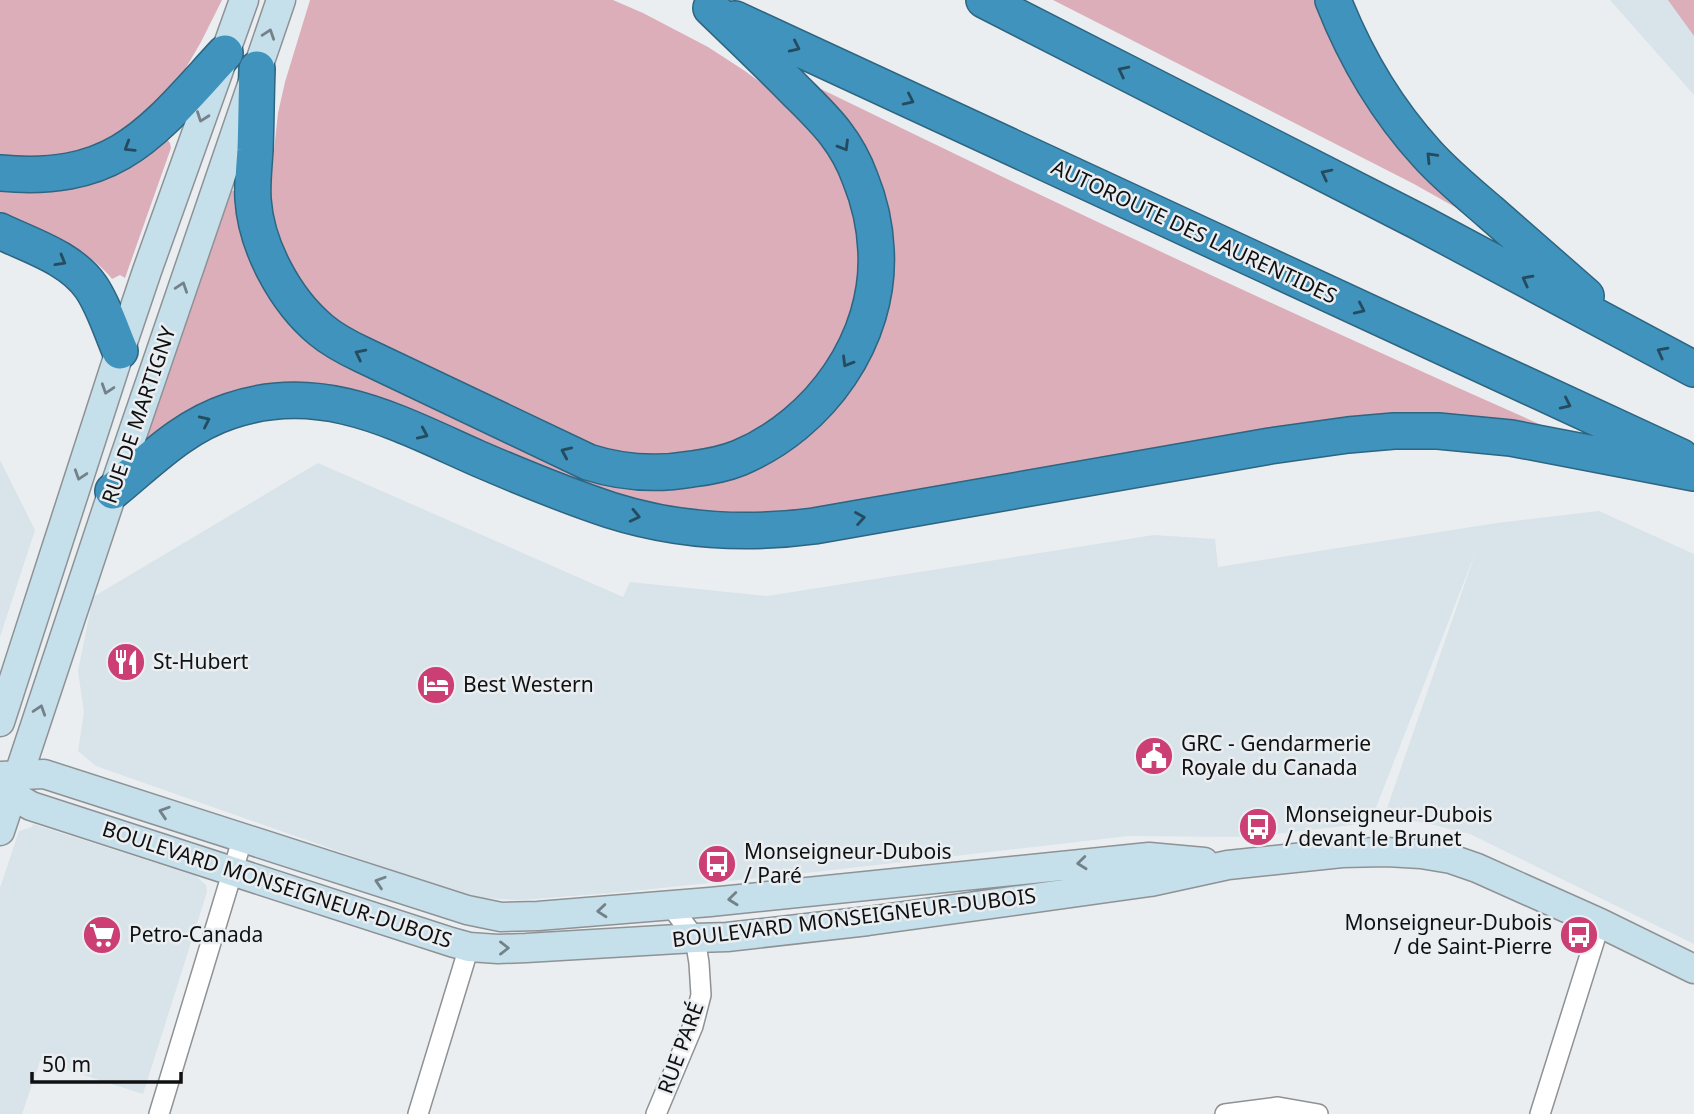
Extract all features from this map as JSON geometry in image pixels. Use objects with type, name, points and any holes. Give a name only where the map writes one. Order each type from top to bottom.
[{"type":"highway","points":[[984,0],[1419,222],[1694,369]]},
{"type":"highway","points":[[1333,0],[1367,73],[1389,107],[1426,153],[1630,336]]},
{"type":"highway","points":[[257,69],[253,183],[256,215],[266,250],[279,279],[314,323],[346,347],[572,455],[604,467],[634,472],[683,471],[721,464],[754,451],[789,429],[816,405],[845,366],[861,335],[870,306],[876,262],[875,235],[864,188],[854,163],[838,136],[816,110],[703,4]]},
{"type":"highway","name":"AUTOROUTE DES LAURENTIDES","points":[[703,4],[1694,463]]},
{"type":"highway","points":[[0,173],[60,173],[89,167],[120,153],[162,121],[225,53]]},
{"type":"highway","points":[[0,231],[50,255],[79,274],[90,285],[99,301],[120,351]]},
{"type":"highway","points":[[113,491],[165,446],[195,426],[233,410],[262,403],[293,400],[327,402],[406,426],[537,484],[612,511],[674,525],[716,530],[774,530],[814,526],[1270,446],[1394,432],[1438,431],[1511,438],[1694,472]]},
{"type":"street","name":"RUE DE MARTIGNY","points":[[0,722],[146,271],[244,0]]},
{"type":"street","name":"RUE DE MARTIGNY","points":[[0,831],[8,783],[113,491],[281,0]]},
{"type":"street","name":"BOULEVARD MONSEIGNEUR-DUBOIS","points":[[8,783],[44,774],[483,915],[501,917],[670,905],[1149,857],[1228,864]]},
{"type":"street","name":"BOULEVARD MONSEIGNEUR-DUBOIS","points":[[8,783],[31,806],[469,947],[526,948],[727,937],[868,921],[1150,882],[1228,864],[1342,853],[1385,852],[1451,859],[1477,868],[1694,969]]},
{"type":"street","points":[[159,1114],[243,837]]},
{"type":"street","name":"RUE PARÉ","points":[[656,1114],[694,1026],[701,995],[695,938],[670,905]]},
{"type":"street","points":[[1540,1114],[1600,923]]},
{"type":"street","points":[[418,1114],[469,947]]},
{"type":"street","points":[[1225,1114],[1278,1107],[1318,1114]]},
{"type":"shaded area","points":[[0,0],[222,0],[184,71],[145,124],[66,158],[0,158]]},
{"type":"shaded area","points":[[310,0],[613,0],[708,47],[799,111],[835,155],[860,233],[859,286],[845,337],[806,392],[769,424],[722,448],[648,459],[598,449],[331,318],[303,286],[278,242],[269,196],[278,113]]},
{"type":"shaded area","points":[[1053,0],[1318,0],[1469,215],[1414,184]]},
{"type":"shaded area","points":[[1610,0],[1694,0],[1694,95]]},
{"type":"shaded area","points":[[1668,0],[1694,0],[1694,36]]},
{"type":"shaded area","points":[[821,89],[1190,265],[1562,434],[1541,431],[912,497],[741,519],[626,503],[368,399],[141,446],[229,190],[239,192],[240,225],[250,261],[258,278],[279,310],[318,349],[529,450],[750,466],[883,303]]},
{"type":"shaded area","points":[[167,139],[171,148],[125,278],[120,275],[112,279],[76,249],[0,212],[0,189]]},
{"type":"shaded area","points":[[0,460],[35,530],[0,637]]},
{"type":"shaded area","points":[[318,463],[623,597],[630,582],[767,596],[1154,535],[1215,539],[1218,567],[1497,523],[1599,511],[1694,554],[1694,944],[1470,834],[1426,823],[1384,817],[1476,551],[1370,823],[1247,837],[1128,836],[824,871],[520,900],[481,898],[437,886],[96,766],[78,751],[84,712],[78,671],[93,597]]},
{"type":"shaded area","points":[[33,824],[196,876],[206,885],[207,892],[143,1094],[40,1061],[22,1114],[0,1114],[0,888],[19,831],[32,827]]},
{"type":"place","name":"St-Hubert","points":[[126,662]]},
{"type":"place","name":"Best Western","points":[[436,685]]},
{"type":"place","name":"GRC - Gendarmerie Royale du Canada","points":[[1154,756]]},
{"type":"place","name":"Monseigneur-Dubois / devant le Brunet","points":[[1258,827]]},
{"type":"place","name":"Monseigneur-Dubois / Paré","points":[[717,864]]},
{"type":"place","name":"Petro-Canada","points":[[102,935]]},
{"type":"place","name":"Monseigneur-Dubois / de Saint-Pierre","points":[[1579,935]]}]
